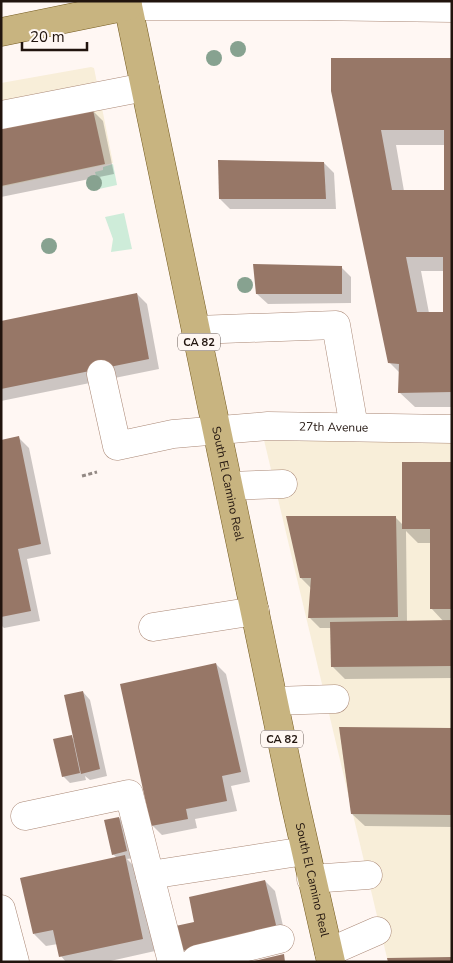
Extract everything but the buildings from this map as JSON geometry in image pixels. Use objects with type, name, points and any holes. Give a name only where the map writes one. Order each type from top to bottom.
[{"type":"main road","points":[[1,32],[128,3]]},
{"type":"main road","name":"South El Camino Real","points":[[128,3],[305,852],[330,957]]},
{"type":"street","points":[[128,3],[307,3],[452,8]]},
{"type":"street","points":[[1,115],[145,87]]},
{"type":"street","points":[[196,330],[336,325],[354,427]]},
{"type":"street","name":"27th Avenue","points":[[102,374],[117,446],[173,434],[268,426],[452,429]]},
{"type":"street","points":[[228,486],[283,484]]},
{"type":"street","points":[[153,627],[255,611]]},
{"type":"street","points":[[274,701],[335,699]]},
{"type":"street","points":[[26,816],[129,794],[172,962]]},
{"type":"street","points":[[150,875],[305,852]]},
{"type":"street","points":[[311,880],[368,875]]},
{"type":"street","points":[[1,909],[15,962]]},
{"type":"street","points":[[330,957],[377,931]]},
{"type":"street","points":[[194,962],[197,959],[280,939]]},
{"type":"path","points":[[82,476],[96,472]]},
{"type":"shaded area","points":[[94,68],[113,163],[1,187],[1,83]]},
{"type":"shaded area","points":[[264,440],[452,442],[452,962],[388,962]]},
{"type":"green space","points":[[113,164],[117,185],[99,189],[95,172]]},
{"type":"green space","points":[[124,213],[132,249],[111,252],[113,239],[105,217]]}]
